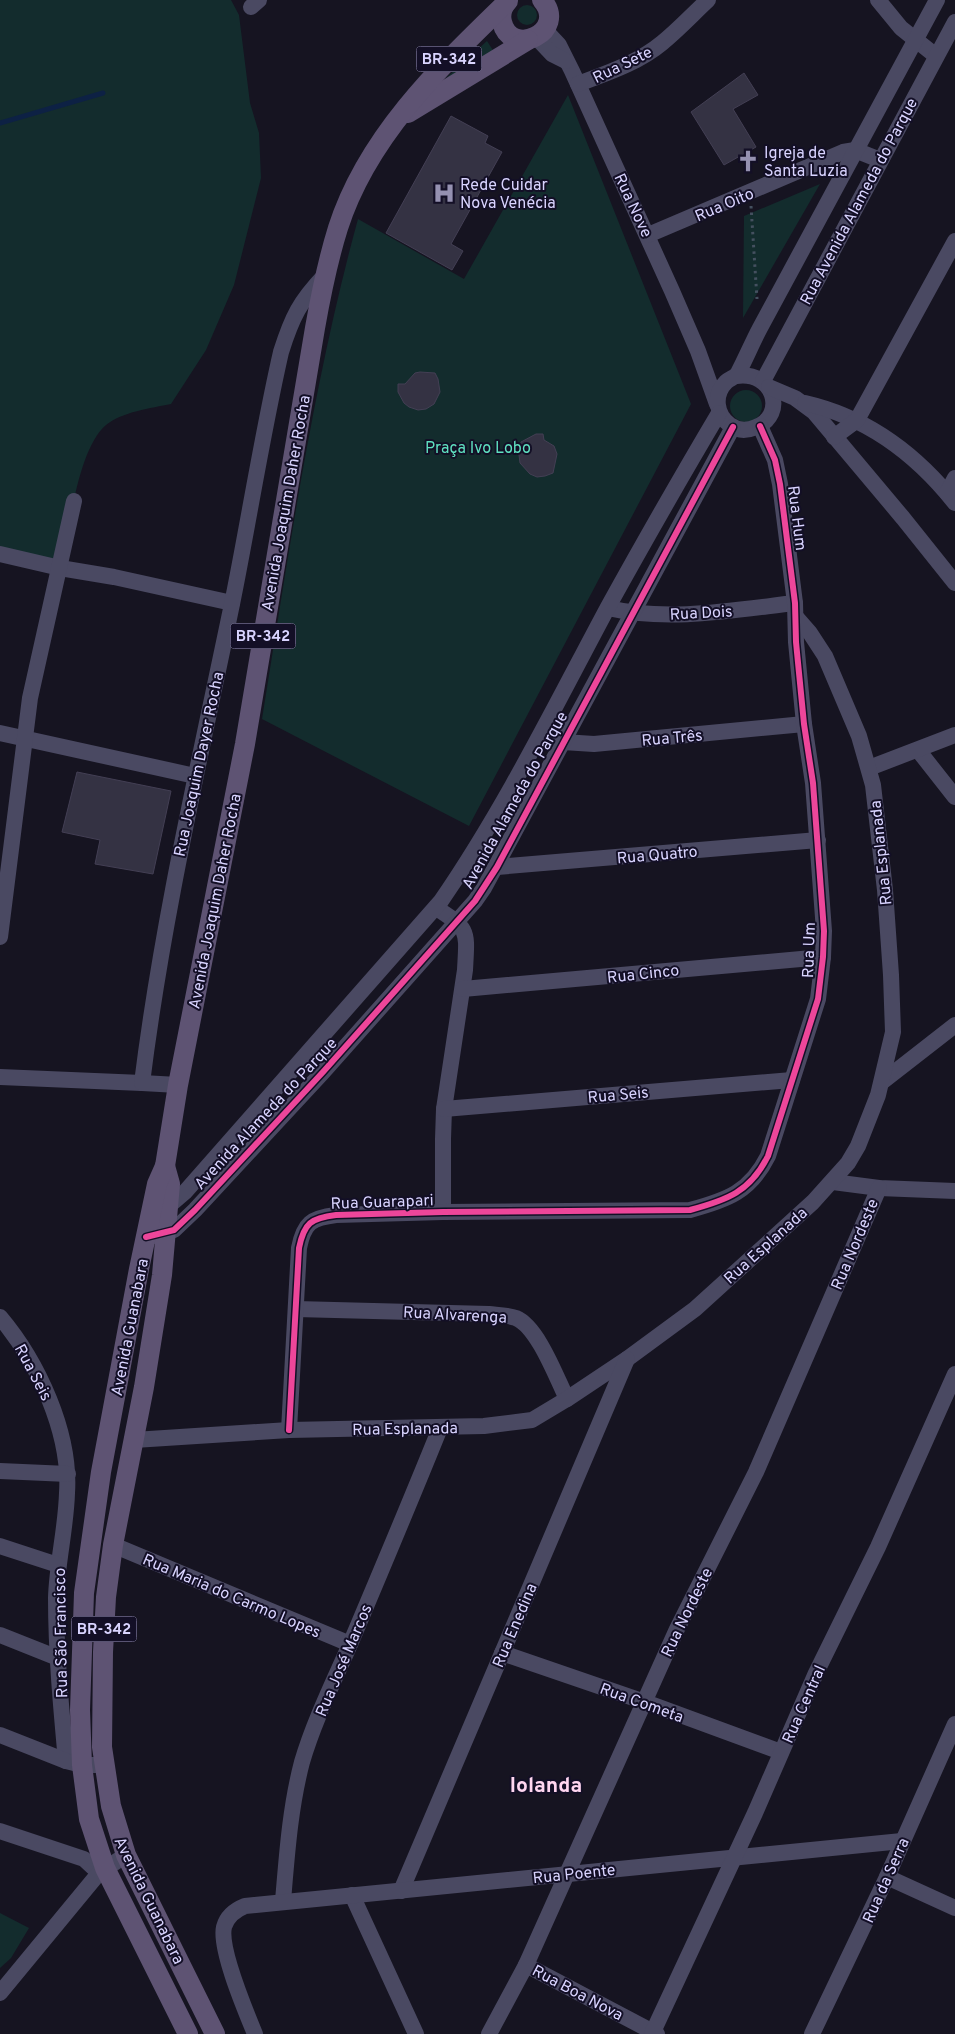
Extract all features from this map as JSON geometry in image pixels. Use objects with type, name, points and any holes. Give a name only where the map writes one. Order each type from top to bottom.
[{"type":"main road","points":[[537,36],[549,19],[545,1]]},
{"type":"main road","name":"Avenida Joaquim Daher Rocha","points":[[506,2],[502,11],[503,26],[514,38],[537,36]]},
{"type":"main road","name":"Avenida Joaquim Daher Rocha","points":[[165,1166],[178,1086],[245,744],[315,328],[325,275],[338,227],[361,175],[397,119],[418,91],[441,66],[506,2]]},
{"type":"main road","name":"Avenida Joaquim Daher Rocha","points":[[397,119],[537,36]]},
{"type":"main road","name":"Avenida Guanabara","points":[[165,1166],[170,1184],[146,1237],[101,1472],[87,1560],[80,1653],[80,1710],[74,1763],[102,1870],[188,2034]]},
{"type":"main road","name":"Avenida Guanabara","points":[[161,1206],[167,1233],[155,1325],[113,1545],[106,1597],[102,1726],[104,1765],[111,1806],[126,1855],[216,2034]]},
{"type":"street","name":"Rua Sete","points":[[578,84],[617,69],[643,56],[662,43],[708,0]]},
{"type":"street","points":[[878,0],[901,28],[936,56]]},
{"type":"street","name":"Avenida Alameda do Parque","points":[[161,1206],[186,1192],[277,1086],[436,908],[464,868],[542,735],[608,608],[718,408],[718,395],[722,387],[732,378],[760,328],[937,0]]},
{"type":"street","name":"Rua Avenida Alameda do Parque","points":[[766,384],[880,160],[955,22]]},
{"type":"street","name":"Rua Nove","points":[[537,36],[552,54],[566,61],[578,84],[648,235],[698,351]]},
{"type":"street","points":[[855,150],[880,160]]},
{"type":"street","name":"Rua Oito","points":[[648,235],[834,156],[855,150]]},
{"type":"street","points":[[834,437],[857,420],[955,241]]},
{"type":"street","name":"Rua Joaquim Dayer Rocha","points":[[142,1083],[170,897],[232,603],[281,352],[289,325],[299,306],[325,275]]},
{"type":"street","points":[[698,351],[718,408],[725,421],[733,427],[750,430],[760,426],[780,407],[802,402]]},
{"type":"street","points":[[698,351],[732,378],[746,374],[755,376],[766,384],[802,402],[835,411],[857,420],[884,436],[918,463],[951,498]]},
{"type":"street","points":[[766,384],[772,396],[771,414]]},
{"type":"street","points":[[802,402],[814,412],[955,583]]},
{"type":"street","name":"Rua Hum","points":[[760,426],[775,460],[780,484],[795,610]]},
{"type":"street","name":"Avenida Alameda do Parque","points":[[146,1237],[167,1233],[181,1224],[323,1072],[475,900],[497,866],[733,427]]},
{"type":"street","points":[[951,498],[955,478]]},
{"type":"street","points":[[0,937],[30,698],[74,501]]},
{"type":"street","points":[[0,554],[232,603]]},
{"type":"street","name":"Rua Dois","points":[[608,608],[632,614],[795,610]]},
{"type":"street","name":"Rua Esplanada","points":[[134,1440],[289,1430],[440,1428],[519,1423],[532,1420],[567,1400],[627,1359],[694,1308],[833,1182],[858,1146],[882,1082],[893,1032],[891,975],[885,890],[873,784],[869,768],[859,736],[826,656],[795,610]]},
{"type":"street","name":"Rua Um","points":[[667,1211],[690,1210],[713,1204],[734,1195],[748,1185],[760,1172],[768,1156],[818,999],[824,957],[824,930],[818,840],[804,724],[795,610]]},
{"type":"street","points":[[798,662],[826,656]]},
{"type":"street","name":"Rua Três","points":[[542,735],[563,742],[594,744],[804,724]]},
{"type":"street","points":[[0,733],[195,776]]},
{"type":"street","points":[[869,768],[955,735]]},
{"type":"street","points":[[918,750],[955,797]]},
{"type":"street","name":"Rua Quatro","points":[[497,866],[818,840]]},
{"type":"street","points":[[436,908],[457,921],[464,929],[466,963],[444,1109],[443,1212]]},
{"type":"street","name":"Rua Cinco","points":[[462,989],[824,957]]},
{"type":"street","points":[[882,1082],[955,1026]]},
{"type":"street","points":[[0,1077],[178,1086]]},
{"type":"street","name":"Rua Seis","points":[[444,1109],[792,1080]]},
{"type":"street","points":[[833,1182],[878,1188],[955,1191]]},
{"type":"street","name":"Rua Nordeste","points":[[489,2034],[526,1964],[677,1629],[756,1472],[878,1188]]},
{"type":"street","name":"Rua Guarapari","points":[[289,1430],[299,1248],[305,1227],[313,1221],[320,1217],[336,1215],[443,1212],[667,1211]]},
{"type":"street","name":"Rua Alvarenga","points":[[296,1308],[489,1314],[516,1318],[526,1325],[536,1338],[567,1400]]},
{"type":"street","name":"Rua Seis","points":[[0,1316],[25,1352],[49,1400],[61,1430]]},
{"type":"street","name":"Rua Enedina","points":[[401,1891],[627,1359]]},
{"type":"street","name":"Rua Central","points":[[654,2033],[816,1673],[878,1547],[955,1374]]},
{"type":"street","name":"Rua José Marcos","points":[[283,1901],[287,1845],[294,1796],[303,1760],[440,1428]]},
{"type":"street","name":"Rua São Francisco","points":[[61,1430],[68,1474],[68,1494],[58,1565],[56,1599],[58,1658],[74,1763]]},
{"type":"street","points":[[0,1471],[68,1474]]},
{"type":"street","name":"Rua Maria do Carmo Lopes","points":[[113,1545],[350,1644]]},
{"type":"street","points":[[0,1546],[58,1565]]},
{"type":"street","points":[[0,1635],[58,1658]]},
{"type":"street","name":"Rua Cometa","points":[[502,1653],[645,1702],[781,1752]]},
{"type":"street","name":"Rua da Serra","points":[[812,2034],[888,1877],[902,1841],[955,1724]]},
{"type":"street","points":[[0,1735],[74,1763],[104,1765]]},
{"type":"street","points":[[0,1831],[84,1859],[102,1870]]},
{"type":"street","name":"Rua Poente","points":[[255,2034],[226,1952],[224,1937],[224,1928],[230,1915],[245,1906],[902,1841]]},
{"type":"street","points":[[0,1993],[102,1870],[126,1855]]},
{"type":"street","points":[[888,1877],[955,1908]]},
{"type":"street","points":[[352,1895],[416,2034]]},
{"type":"street","name":"Rua Boa Nova","points":[[526,1964],[654,2033]]},
{"type":"path","points":[[750,193],[760,328]]},
{"type":"green space","points":[[0,0],[231,0],[239,15],[250,103],[259,133],[261,178],[234,285],[206,350],[171,404],[137,411],[120,417],[106,425],[97,436],[89,450],[77,486],[64,556],[51,560],[0,554]]},
{"type":"green space","points":[[527,5],[534,8],[537,15],[534,22],[527,25],[520,22],[517,15],[520,8]]},
{"type":"green space","points":[[487,41],[496,55],[445,79]]},
{"type":"green space","name":"Praça Ivo Lobo","points":[[568,95],[691,404],[469,826],[262,719],[292,531],[315,405],[342,281],[358,219],[464,279]]},
{"type":"green space","points":[[820,184],[743,318],[744,216]]},
{"type":"green space","points":[[746,390],[758,394],[762,406],[758,418],[746,422],[734,418],[730,406],[734,394]]},
{"type":"green space","points":[[0,1913],[29,1928],[11,1958],[0,1968]]},
{"type":"building","points":[[744,73],[758,95],[733,109],[756,147],[724,165],[691,112]]},
{"type":"building","name":"Rede Cuidar Nova Venécia","points":[[451,116],[488,136],[485,143],[502,152],[451,244],[463,251],[452,270],[386,233]]},
{"type":"building","points":[[415,373],[435,373],[440,392],[434,404],[426,409],[418,410],[404,403],[398,392],[398,384],[405,384]]},
{"type":"building","points":[[536,434],[543,434],[544,440],[554,446],[557,454],[553,473],[537,477],[530,474],[520,463],[519,455],[521,442]]},
{"type":"building","points":[[77,772],[171,791],[153,874],[95,864],[100,840],[62,832]]},
{"type":"waterway","points":[[0,123],[103,93]]},
{"type":"cycle path","points":[[289,1430],[299,1248],[306,1227],[315,1220],[336,1215],[443,1212],[690,1210],[736,1193],[753,1178],[768,1156],[818,999],[824,931],[813,783],[804,724],[796,642],[795,603],[780,484],[775,460],[760,426]]},
{"type":"cycle path","points":[[146,1237],[174,1230],[195,1210],[323,1072],[475,901],[497,867],[733,427]]},
{"type":"place","name":"Igreja de Santa Luzia","points":[[748,161]]},
{"type":"place","name":"Rede Cuidar Nova Venécia","points":[[444,193]]},
{"type":"district","name":"Iolanda","points":[[546,1785]]}]
